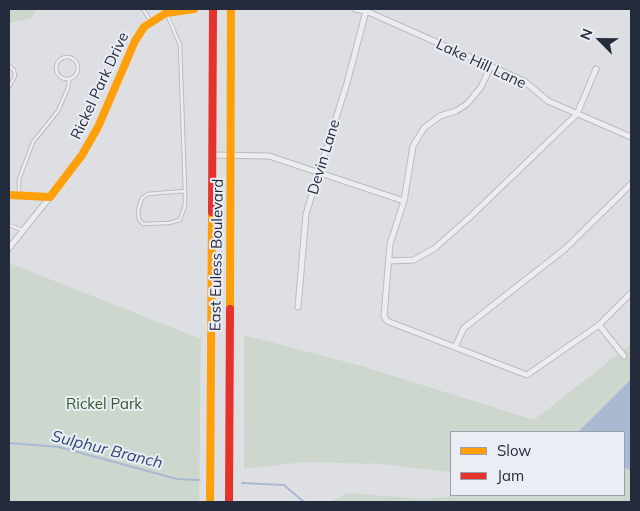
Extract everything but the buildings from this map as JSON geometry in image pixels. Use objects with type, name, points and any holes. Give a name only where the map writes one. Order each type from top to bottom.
[{"type":"main road","name":"Rickel Park Drive","points":[[50,197],[82,155],[98,127],[134,41],[151,21],[166,13],[194,9]]},
{"type":"main road","name":"East Euless Boulevard","points":[[210,502],[214,9]]},
{"type":"main road","name":"East Euless Boulevard","points":[[229,502],[232,155],[231,9]]},
{"type":"main road","points":[[9,195],[50,197]]},
{"type":"street","name":"Lake Hill Lane","points":[[355,9],[366,11],[524,81],[548,101],[631,137]]},
{"type":"street","name":"Devin Lane","points":[[298,307],[306,214],[347,83],[366,11]]},
{"type":"street","points":[[491,66],[481,87],[467,104],[456,111],[440,116],[424,128],[413,146],[404,201],[390,244],[384,316],[388,321],[530,375],[599,325],[631,293]]},
{"type":"street","points":[[389,261],[414,260],[435,248],[470,217],[577,114],[596,69]]},
{"type":"street","points":[[212,155],[269,156],[404,201]]},
{"type":"street","points":[[455,347],[464,328],[565,249],[631,184]]},
{"type":"street","name":"Rickel Park Drive","points":[[9,248],[50,197]]},
{"type":"street","points":[[599,325],[624,356]]},
{"type":"lane","points":[[144,9],[151,21]]},
{"type":"lane","points":[[166,13],[180,45],[185,192],[185,205],[180,220],[169,223],[143,224],[138,219],[138,210],[142,198],[148,194],[185,192]]},
{"type":"lane","points":[[19,196],[19,179],[33,142],[58,112],[68,88],[69,80],[74,76],[79,67],[72,58],[65,58],[57,65],[57,73],[59,76],[69,80]]},
{"type":"lane","points":[[9,66],[14,70],[15,76],[9,87]]},
{"type":"lane","points":[[9,225],[23,231]]},
{"type":"green space","points":[[9,9],[37,9],[32,18],[9,23]]},
{"type":"green space","name":"Rickel Park","points":[[9,263],[201,339],[199,502],[9,502]]},
{"type":"green space","points":[[244,335],[365,367],[534,420],[631,344],[631,379],[579,431],[450,431],[450,472],[380,464],[305,462],[244,469]]},
{"type":"green space","points":[[625,468],[631,471],[631,502],[330,502],[348,493],[422,499],[455,496],[625,496]]},
{"type":"water","points":[[631,379],[631,471],[625,468],[625,431],[579,431]]},
{"type":"waterway","name":"Sulphur Branch","points":[[9,443],[59,447],[177,479],[200,480]]},
{"type":"waterway","name":"Sulphur Branch","points":[[242,483],[284,485],[304,502]]},
{"type":"traffic: slow","points":[[9,195],[50,197],[82,155],[98,127],[135,41],[144,27],[166,13],[194,9]]},
{"type":"traffic: slow","points":[[230,309],[231,9]]},
{"type":"traffic: slow","points":[[210,502],[212,212]]},
{"type":"traffic: jam","points":[[212,212],[213,9]]},
{"type":"traffic: jam","points":[[229,502],[230,309]]}]
